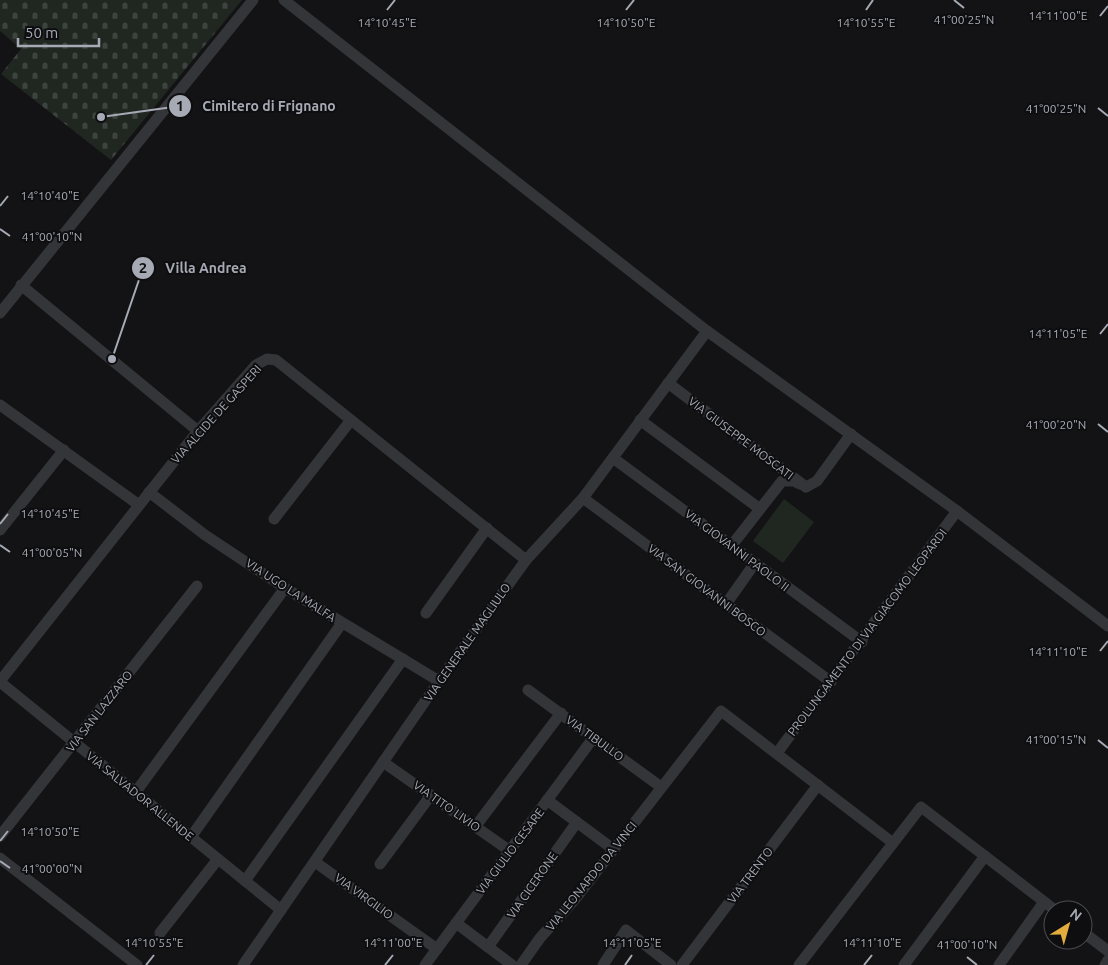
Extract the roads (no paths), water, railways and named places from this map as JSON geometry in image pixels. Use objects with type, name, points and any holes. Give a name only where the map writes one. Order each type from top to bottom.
[{"type":"street","points":[[0,312],[253,0]]},
{"type":"street","points":[[284,0],[417,106],[707,331],[957,510],[1108,626]]},
{"type":"street","points":[[21,285],[198,431]]},
{"type":"street","name":"VIA GENERALE MAGLIULO","points":[[242,965],[439,681],[526,560],[583,498],[707,331]]},
{"type":"street","name":"VIA ALCIDE DE GASPERI","points":[[0,682],[198,431],[256,365],[267,359],[276,360],[526,560]]},
{"type":"street","name":"VIA GIUSEPPE MOSCATI","points":[[668,383],[806,487],[817,481],[851,434]]},
{"type":"street","points":[[0,405],[139,505]]},
{"type":"street","points":[[274,519],[351,420]]},
{"type":"street","points":[[640,420],[760,509]]},
{"type":"street","points":[[0,530],[64,450]]},
{"type":"street","name":"VIA GIOVANNI PAOLO II","points":[[613,458],[862,642]]},
{"type":"street","points":[[732,545],[782,481],[794,481],[806,487]]},
{"type":"street","name":"VIA UGO LA MALFA","points":[[149,492],[205,535],[284,588],[439,681]]},
{"type":"street","name":"VIA SAN GIOVANNI BOSCO","points":[[583,498],[831,682]]},
{"type":"street","name":"PROLUNGAMENTO DI VIA GIACOMO LEOPARDI","points":[[777,753],[862,642],[957,510]]},
{"type":"street","points":[[426,613],[487,528]]},
{"type":"street","points":[[726,604],[755,563]]},
{"type":"street","name":"VIA SAN LAZZARO","points":[[0,836],[197,586]]},
{"type":"street","points":[[135,792],[284,588]]},
{"type":"street","points":[[191,837],[342,623]]},
{"type":"street","points":[[245,881],[403,659]]},
{"type":"street","name":"VIA SALVADOR ALLENDE","points":[[0,682],[281,910]]},
{"type":"street","name":"VIA TIBULLO","points":[[528,690],[661,787]]},
{"type":"street","points":[[661,787],[720,711],[893,843]]},
{"type":"street","points":[[475,827],[560,713]]},
{"type":"street","name":"VIA GIULIO CESARE","points":[[425,965],[594,738]]},
{"type":"street","name":"VIA TITO LIVIO","points":[[384,762],[510,851]]},
{"type":"street","name":"VIA TRENTO","points":[[682,965],[818,786]]},
{"type":"street","name":"VIA LEONARDO DA VINCI","points":[[521,965],[540,938],[576,898],[661,787]]},
{"type":"street","points":[[380,864],[430,795]]},
{"type":"street","points":[[548,800],[613,849]]},
{"type":"street","points":[[799,965],[839,910],[920,807],[1043,901]]},
{"type":"street","name":"VIA CICERONE","points":[[488,947],[577,822]]},
{"type":"street","points":[[904,965],[985,856]]},
{"type":"street","points":[[0,858],[137,965]]},
{"type":"street","points":[[160,934],[218,859]]},
{"type":"street","name":"VIA VIRGILIO","points":[[315,862],[437,949]]},
{"type":"street","points":[[999,965],[1043,903]]},
{"type":"street","points":[[456,923],[512,965]]},
{"type":"street","points":[[603,965],[626,930],[671,965]]},
{"type":"street","points":[[1093,940],[1108,951]]},
{"type":"street","points":[[1105,965],[1108,960]]},
{"type":"place","name":"Cimitero di Frignano","points":[[101,117]]},
{"type":"place","name":"Villa Andrea","points":[[112,359]]}]
